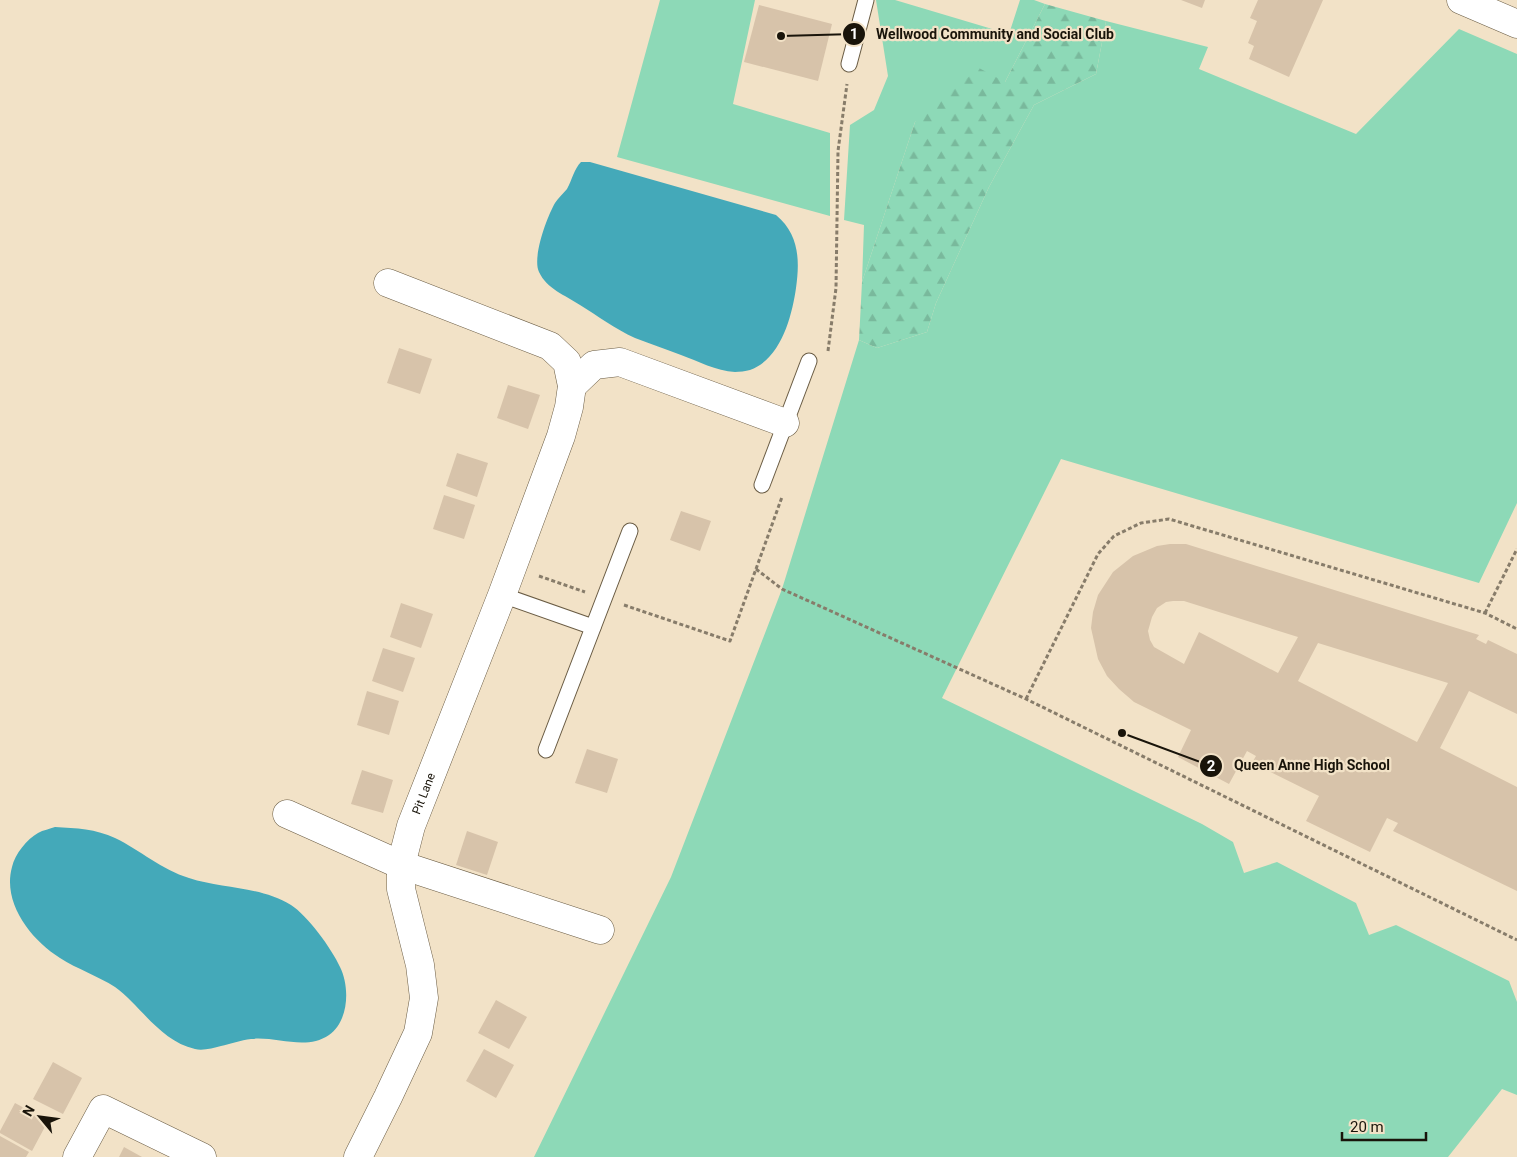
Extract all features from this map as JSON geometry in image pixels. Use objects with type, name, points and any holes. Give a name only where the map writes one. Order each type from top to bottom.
[{"type":"street","points":[[1461,0],[1517,24]]},
{"type":"street","name":"Pit Lane","points":[[358,1157],[418,1033],[424,998],[420,965],[401,889],[401,865],[411,826],[502,595],[561,436],[569,407],[572,386],[568,362],[550,346],[388,283]]},
{"type":"street","points":[[572,386],[594,366],[620,362],[785,423]]},
{"type":"street","points":[[287,814],[401,865],[600,930]]},
{"type":"street","points":[[77,1157],[103,1109],[202,1157]]},
{"type":"lane","points":[[849,64],[866,0]]},
{"type":"lane","points":[[762,485],[808,361]]},
{"type":"lane","points":[[546,750],[630,531]]},
{"type":"lane","points":[[502,595],[593,627]]},
{"type":"path","points":[[1026,698],[1098,554],[1114,536],[1141,523],[1170,519],[1484,613],[1517,629]]},
{"type":"path","points":[[1484,613],[1517,549]]},
{"type":"path","points":[[756,569],[782,589],[1026,698],[1517,940]]},
{"type":"green space","points":[[660,0],[755,0],[733,104],[830,133],[830,216],[617,157]]},
{"type":"green space","points":[[876,0],[895,0],[1009,34],[1020,0],[1034,0],[1045,4],[1005,82],[915,122],[862,282],[864,225],[844,220],[850,125],[874,110],[888,76]]},
{"type":"green space","points":[[1045,4],[1106,21],[1096,74],[1034,105],[989,187],[936,303],[927,332],[877,348],[859,340],[862,282],[915,122],[979,68],[1005,82]]},
{"type":"green space","points":[[1106,21],[1208,47],[1199,69],[1356,134],[1459,29],[1517,54],[1517,503],[1479,583],[1061,459],[942,698],[1202,824],[1233,842],[1244,873],[1277,862],[1356,903],[1369,935],[1396,925],[1509,981],[1517,1002],[1517,1095],[1502,1089],[1448,1157],[534,1157],[671,877],[782,589],[859,340],[877,348],[927,332],[936,303],[989,187],[1034,105],[1096,74]]},
{"type":"water","points":[[581,162],[590,162],[776,215],[784,222],[796,248],[797,278],[788,323],[777,347],[770,356],[761,364],[748,370],[735,372],[714,368],[641,340],[614,327],[557,291],[542,278],[537,265],[541,237],[555,203],[567,189]]},
{"type":"water","points":[[55,827],[86,829],[108,835],[160,865],[189,878],[267,894],[291,905],[304,916],[325,942],[343,975],[346,1003],[341,1021],[336,1029],[320,1040],[311,1042],[251,1039],[201,1050],[183,1045],[171,1039],[115,987],[67,962],[49,950],[29,931],[21,919],[11,894],[12,867],[22,847],[30,839],[40,832]]},
{"type":"building","points":[[1181,0],[1205,0],[1202,8]]},
{"type":"building","points":[[1258,0],[1323,0],[1289,77],[1249,59],[1254,46],[1248,43],[1257,21],[1250,18]]},
{"type":"building","points":[[759,5],[832,24],[818,81],[744,62]]},
{"type":"building","points":[[399,348],[432,359],[420,394],[387,383]]},
{"type":"building","points":[[508,385],[540,395],[528,429],[497,418]]},
{"type":"building","points":[[457,453],[488,463],[477,497],[446,486]]},
{"type":"building","points":[[444,495],[475,505],[464,539],[433,529]]},
{"type":"building","points":[[681,511],[711,521],[700,551],[670,540]]},
{"type":"building","points":[[1186,544],[1479,635],[1476,639],[1486,644],[1488,640],[1517,654],[1517,714],[1469,691],[1440,748],[1517,787],[1517,891],[1393,831],[1398,823],[1387,818],[1370,852],[1306,821],[1319,796],[1252,763],[1256,756],[1247,751],[1229,784],[1178,757],[1191,730],[1134,702],[1119,689],[1107,676],[1098,659],[1091,628],[1098,595],[1113,572],[1133,556],[1157,546]],"holes":[[[1184,601],[1298,637],[1278,673],[1199,632],[1184,664],[1154,647],[1148,631],[1157,608],[1166,602]],[[1318,643],[1448,683],[1417,742],[1298,681]]]},
{"type":"building","points":[[401,603],[433,614],[421,648],[390,637]]},
{"type":"building","points":[[383,648],[415,658],[403,692],[372,681]]},
{"type":"building","points":[[367,691],[399,701],[389,735],[357,725]]},
{"type":"building","points":[[587,749],[618,759],[607,793],[575,783]]},
{"type":"building","points":[[362,770],[393,780],[383,813],[351,804]]},
{"type":"building","points":[[467,831],[498,842],[487,875],[456,865]]},
{"type":"building","points":[[496,1000],[527,1017],[509,1049],[478,1033]]},
{"type":"building","points":[[484,1049],[514,1065],[496,1098],[466,1081]]},
{"type":"building","points":[[53,1062],[82,1078],[63,1114],[33,1099]]},
{"type":"building","points":[[15,1103],[48,1121],[32,1151],[0,1133]]},
{"type":"building","points":[[0,1136],[29,1152],[26,1157],[0,1157]]},
{"type":"building","points":[[124,1147],[142,1157],[119,1157]]},
{"type":"place","name":"Wellwood Community and Social Club","points":[[781,36]]},
{"type":"place","name":"Queen Anne High School","points":[[1122,733]]}]
